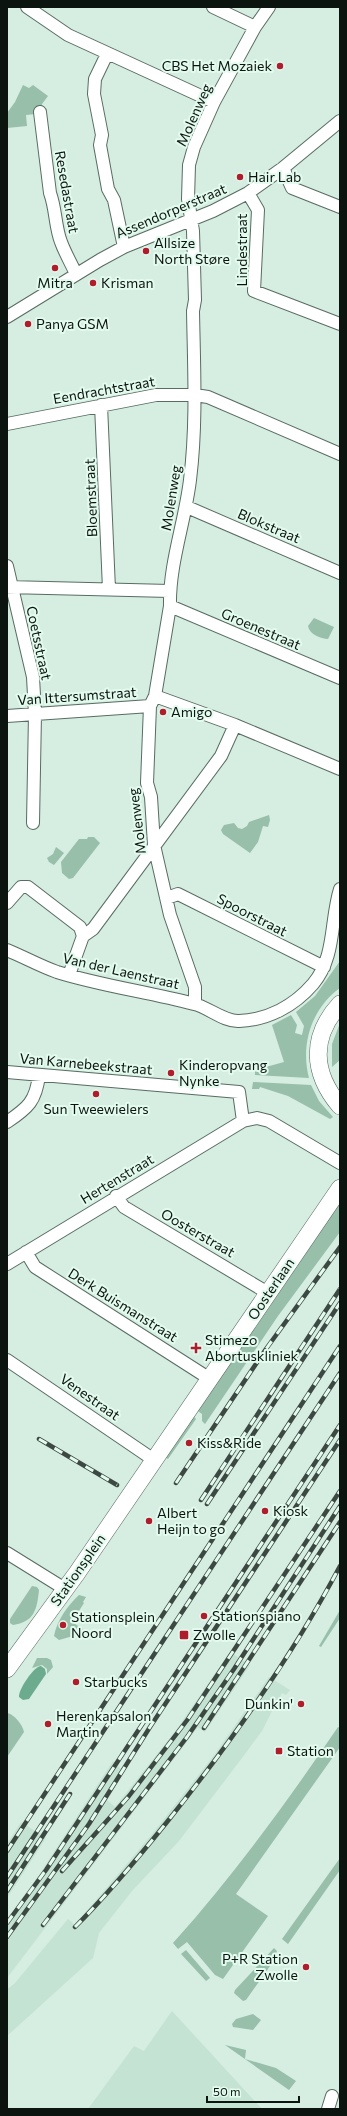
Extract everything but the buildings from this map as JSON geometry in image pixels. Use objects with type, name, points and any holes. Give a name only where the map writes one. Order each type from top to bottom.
[{"type":"street","points":[[27,7],[68,35],[214,102]]},
{"type":"street","points":[[213,7],[255,27]]},
{"type":"street","name":"Molenweg","points":[[195,1004],[195,987],[170,915],[154,845],[150,797],[147,783],[152,701],[170,606],[170,591],[182,523],[187,507],[194,433],[195,395],[193,310],[195,300],[191,220],[188,199],[189,165],[194,147],[214,102],[255,27],[269,7]]},
{"type":"street","points":[[107,54],[95,79],[94,94],[102,135],[100,145],[108,189],[114,200],[124,247]]},
{"type":"street","name":"Resedastraat","points":[[40,112],[50,193],[54,205],[60,242],[76,274]]},
{"type":"street","name":"Assendorperstraat","points":[[7,317],[76,274],[124,247],[191,220],[248,193],[283,168],[340,121]]},
{"type":"street","points":[[283,168],[292,188],[340,207]]},
{"type":"street","name":"Lindestraat","points":[[248,193],[258,210],[254,291],[340,324]]},
{"type":"street","name":"Eendrachtstraat","points":[[7,424],[156,395],[195,395],[208,397],[340,454]]},
{"type":"street","name":"Bloemstraat","points":[[101,405],[109,589]]},
{"type":"street","name":"Blokstraat","points":[[187,507],[340,573]]},
{"type":"street","name":"Coetsstraat","points":[[7,566],[10,587],[33,676],[35,714],[33,822]]},
{"type":"street","points":[[10,587],[170,591]]},
{"type":"street","name":"Groenestraat","points":[[170,606],[340,678]]},
{"type":"street","name":"Van Ittersumstraat","points":[[7,716],[152,701],[235,725],[340,769]]},
{"type":"street","points":[[70,975],[83,936],[93,929],[221,756],[235,725]]},
{"type":"street","points":[[7,902],[21,887],[28,887],[80,927],[83,936]]},
{"type":"street","points":[[324,968],[330,952],[340,889]]},
{"type":"street","name":"Spoorstraat","points":[[167,898],[178,894],[324,968]]},
{"type":"street","name":"Van der Laenstraat","points":[[7,950],[56,972],[195,1004],[236,1021],[263,1018],[277,1012],[302,996],[313,984],[324,968]]},
{"type":"street","points":[[340,1004],[324,1028],[318,1046],[321,1077],[326,1088],[340,1106]]},
{"type":"street","name":"Van Karnebeekstraat","points":[[7,1072],[239,1092],[243,1121]]},
{"type":"street","points":[[7,1122],[25,1110],[32,1100],[37,1088],[38,1075]]},
{"type":"street","points":[[243,1121],[258,1118],[269,1121],[340,1163]]},
{"type":"street","name":"Hertenstraat","points":[[7,1264],[116,1196],[243,1121]]},
{"type":"street","name":"Oosterlaan","points":[[151,1465],[340,1188]]},
{"type":"street","name":"Oosterstraat","points":[[116,1196],[124,1207],[268,1293]]},
{"type":"street","name":"Derk Buismanstraat","points":[[26,1252],[35,1267],[210,1379]]},
{"type":"street","name":"Venestraat","points":[[7,1360],[151,1465]]},
{"type":"street","name":"Stationsplein","points":[[7,1670],[151,1465]]},
{"type":"street","points":[[7,1554],[65,1589]]},
{"type":"street","points":[[328,2109],[332,2096]]},
{"type":"shaded area","points":[[23,85],[29,88],[33,85],[48,96],[42,104],[42,107],[35,109],[36,114],[26,115],[27,126],[7,128],[7,113],[15,102]]},
{"type":"shaded area","points":[[314,618],[334,627],[328,639],[316,636],[309,629],[308,626]]},
{"type":"shaded area","points":[[269,815],[270,820],[268,827],[263,826],[258,842],[250,853],[223,834],[221,830],[224,825],[234,823],[238,828],[242,829],[247,826],[249,822]]},
{"type":"shaded area","points":[[88,837],[94,837],[100,843],[73,878],[69,879],[62,873],[61,862],[79,839],[87,839]]},
{"type":"shaded area","points":[[56,847],[64,853],[54,865],[49,862],[47,858],[53,854]]},
{"type":"shaded area","points":[[340,961],[340,988],[330,996],[322,1006],[316,1016],[307,1040],[306,1052],[309,1078],[255,1075],[255,1070],[284,1062],[272,1025],[291,1015],[297,1025],[295,1033],[302,1035],[304,1026],[296,1012],[315,996]]},
{"type":"shaded area","points":[[340,1023],[340,1060],[332,1067],[332,1044]]},
{"type":"shaded area","points":[[253,1082],[311,1085],[319,1101],[333,1117],[330,1119],[288,1096],[260,1087],[259,1089],[252,1089]]},
{"type":"shaded area","points":[[340,1197],[340,1232],[278,1316],[205,1424],[202,1421],[202,1414],[195,1409]]},
{"type":"shaded area","points":[[192,1414],[196,1419],[168,1459],[163,1456]]},
{"type":"shaded area","points":[[32,1586],[37,1587],[39,1590],[37,1603],[33,1614],[26,1621],[13,1625],[10,1623],[10,1619]]},
{"type":"shaded area","points":[[79,1595],[86,1597],[72,1622],[83,1629],[73,1636],[59,1640],[54,1636],[55,1630],[67,1608]]},
{"type":"shaded area","points":[[340,1610],[340,1618],[321,1647],[319,1646]]},
{"type":"shaded area","points":[[230,1652],[250,1665],[205,1732],[198,1727],[7,1978],[7,1920],[28,1892],[113,1761],[124,1772],[107,1800],[115,1807],[174,1733]]},
{"type":"shaded area","points":[[37,1658],[47,1658],[51,1660],[53,1667],[47,1674],[47,1669],[42,1665],[32,1668]]},
{"type":"shaded area","points":[[41,1666],[45,1669],[46,1674],[29,1699],[23,1700],[19,1697],[21,1689],[34,1670]]},
{"type":"shaded area","points":[[269,1677],[290,1690],[286,1695],[282,1693],[276,1703],[279,1706],[277,1709],[274,1707],[262,1731],[179,1841],[132,1891],[99,1933],[93,1958],[7,2036],[7,1987],[9,1988],[15,1983],[68,1919],[75,1925],[153,1833],[215,1754]]},
{"type":"shaded area","points":[[7,1713],[18,1720],[24,1732],[7,1757]]},
{"type":"shaded area","points":[[338,1727],[340,1728],[340,1747],[236,1894],[268,1916],[223,1979],[215,1975],[187,1942],[178,1949],[173,1943],[239,1865]]},
{"type":"shaded area","points":[[21,1822],[46,1838],[7,1898],[7,1844]]},
{"type":"shaded area","points":[[340,1858],[340,1870],[288,1944],[282,1939]]},
{"type":"shaded area","points":[[274,1948],[277,1951],[270,1966],[246,2000],[243,2001],[234,1993],[235,1990]]},
{"type":"shaded area","points":[[186,1950],[210,1978],[206,1981],[181,1954]]},
{"type":"shaded area","points":[[172,2011],[262,2109],[88,2109],[134,2046],[144,2051]]},
{"type":"shaded area","points":[[253,2014],[261,2020],[253,2030],[233,2027],[232,2024],[236,2019]]},
{"type":"shaded area","points":[[225,2045],[246,2050],[245,2059],[276,2068],[296,2081],[289,2090]]},
{"type":"railway","points":[[176,1483],[266,1349],[340,1247]]},
{"type":"railway","points":[[201,1500],[340,1289]]},
{"type":"railway","points":[[207,1504],[340,1303]]},
{"type":"railway","points":[[7,1851],[340,1346]]},
{"type":"railway","points":[[7,1877],[340,1373]]},
{"type":"railway","points":[[7,1923],[46,1870],[340,1425]]},
{"type":"railway","points":[[39,1439],[117,1485]]},
{"type":"railway","points":[[7,1937],[89,1824],[150,1727],[340,1440]]},
{"type":"railway","points":[[62,1871],[129,1796],[188,1719],[340,1491]]},
{"type":"railway","points":[[43,1925],[187,1737],[234,1669],[340,1506]]},
{"type":"railway","points":[[204,1728],[340,1522]]},
{"type":"railway","points":[[75,1927],[111,1889],[145,1849],[191,1792],[237,1730],[260,1698],[302,1633],[340,1566]]},
{"type":"railway","points":[[7,1891],[70,1794]]},
{"type":"place","name":"CBS Het Mozaiek","points":[[280,66]]},
{"type":"place","name":"Hair Lab","points":[[240,177]]},
{"type":"place","name":"Allsize North Støre","points":[[146,251]]},
{"type":"place","name":"Mitra","points":[[55,268]]},
{"type":"place","name":"Krisman","points":[[93,283]]},
{"type":"place","name":"Panya GSM","points":[[28,324]]},
{"type":"place","name":"Amigo","points":[[163,712]]},
{"type":"place","name":"Kinderopvang Nynke","points":[[171,1073]]},
{"type":"place","name":"Sun Tweewielers","points":[[96,1094]]},
{"type":"place","name":"Stimezo Abortuskliniek","points":[[196,1348]]},
{"type":"place","name":"Kiss&Ride","points":[[189,1443]]},
{"type":"place","name":"Kiosk","points":[[265,1511]]},
{"type":"place","name":"Albert Heijn to go","points":[[149,1521]]},
{"type":"place","name":"Stationspiano","points":[[204,1616]]},
{"type":"place","name":"Stationsplein Noord","points":[[63,1625]]},
{"type":"place","name":"Zwolle","points":[[184,1635]]},
{"type":"place","name":"Starbucks","points":[[76,1682]]},
{"type":"place","name":"Dunkin'","points":[[301,1704]]},
{"type":"place","name":"Herenkapsalon Martin","points":[[48,1724]]},
{"type":"place","name":"Station","points":[[279,1751]]},
{"type":"place","name":"P+R Station Zwolle","points":[[306,1967]]}]
